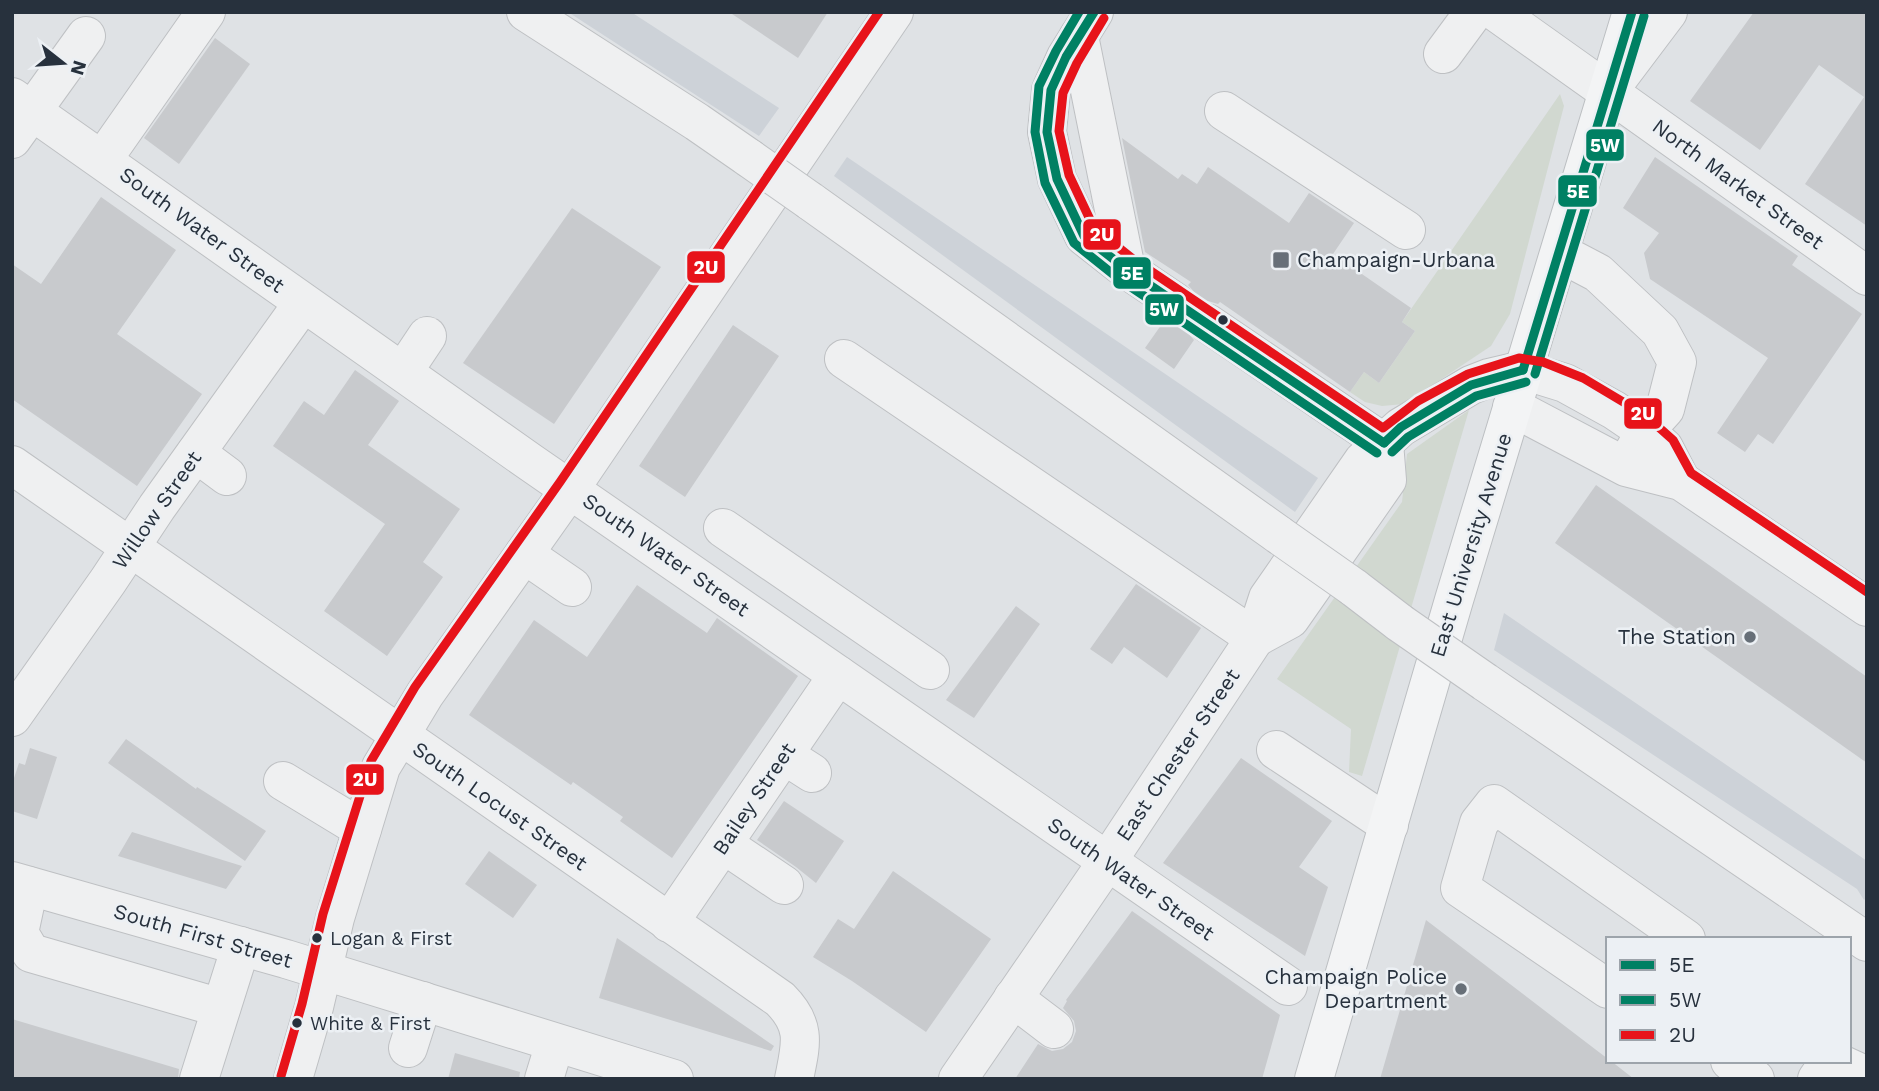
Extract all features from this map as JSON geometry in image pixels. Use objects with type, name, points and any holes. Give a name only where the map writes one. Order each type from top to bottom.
[{"type":"main road","name":"East University Avenue","points":[[1314,1079],[1523,370],[1632,12]]},
{"type":"street","points":[[103,159],[206,12]]},
{"type":"street","points":[[526,12],[697,122],[1400,623],[1856,934]]},
{"type":"street","points":[[293,1079],[362,829],[381,768],[399,736],[425,694],[570,489],[894,12]]},
{"type":"street","points":[[1443,54],[1474,12]]},
{"type":"street","name":"North Market Street","points":[[1496,12],[1867,276]]},
{"type":"street","points":[[1608,91],[1668,12]]},
{"type":"street","points":[[1087,24],[1126,269],[1175,302]]},
{"type":"street","points":[[19,115],[86,36]]},
{"type":"street","points":[[1224,111],[1406,230]]},
{"type":"street","name":"South Water Street","points":[[19,115],[103,159],[303,303],[1288,986]]},
{"type":"street","points":[[1560,253],[1598,273],[1660,331],[1677,362],[1665,409],[1645,431],[1626,467]]},
{"type":"street","name":"Willow Street","points":[[12,717],[303,303]]},
{"type":"street","points":[[1208,323],[1384,443]]},
{"type":"street","points":[[403,372],[427,336]]},
{"type":"street","points":[[844,359],[1255,638]]},
{"type":"street","points":[[1523,370],[1565,383],[1645,431],[1664,448],[1681,481]]},
{"type":"street","name":"East Chester Street","points":[[958,1079],[1107,862],[1255,638],[1268,598],[1363,461],[1401,427],[1471,385],[1523,370]]},
{"type":"street","points":[[1512,407],[1626,467],[1681,481],[1867,607]]},
{"type":"street","points":[[196,453],[228,476]]},
{"type":"street","name":"South Locust Street","points":[[12,465],[780,999],[794,1013],[798,1023],[801,1043],[794,1079]]},
{"type":"street","points":[[723,528],[930,670]]},
{"type":"street","points":[[524,554],[572,587]]},
{"type":"street","name":"Bailey Street","points":[[669,923],[723,844],[798,764],[838,675]]},
{"type":"street","points":[[1276,750],[1389,825]]},
{"type":"street","points":[[283,781],[362,829]]},
{"type":"street","points":[[1606,988],[1460,888],[1479,824],[1494,804],[1683,937]]},
{"type":"street","points":[[723,844],[784,885]]},
{"type":"street","points":[[21,883],[19,933],[31,953],[221,1008]]},
{"type":"street","name":"South First Street","points":[[21,883],[322,970],[674,1079]]},
{"type":"street","points":[[199,1079],[241,946]]},
{"type":"street","points":[[1013,998],[1054,1029]]},
{"type":"street","points":[[408,1048],[423,1001]]},
{"type":"street","points":[[544,1079],[555,1043]]},
{"type":"street","points":[[1733,1063],[1755,1079]]},
{"type":"street","points":[[1817,1079],[1822,1072],[1843,1065],[1867,1076]]},
{"type":"shaded area","points":[[568,12],[631,12],[779,108],[759,136]]},
{"type":"shaded area","points":[[1560,94],[1564,106],[1510,314],[1491,346],[1404,404],[1382,406],[1365,402],[1350,392],[1364,372],[1379,383],[1415,331],[1402,322]]},
{"type":"shaded area","points":[[847,157],[1318,478],[1295,512],[834,176]]},
{"type":"shaded area","points":[[1469,410],[1362,776],[1349,772],[1351,729],[1277,679],[1402,502],[1407,454]]},
{"type":"shaded area","points":[[1504,613],[1867,861],[1867,897],[1864,900],[1857,889],[1494,650]]},
{"type":"building","points":[[729,12],[828,12],[798,58]]},
{"type":"building","points":[[1754,12],[1867,12],[1867,226],[1805,184],[1864,97],[1819,65],[1760,150],[1690,101]]},
{"type":"building","points":[[215,38],[250,64],[179,164],[144,138]]},
{"type":"building","points":[[1122,138],[1178,179],[1182,174],[1197,184],[1208,167],[1289,223],[1309,193],[1354,223],[1333,254],[1411,308],[1402,322],[1415,331],[1379,383],[1364,372],[1350,392],[1220,302],[1197,304],[1195,293],[1188,285],[1191,282],[1145,252]]},
{"type":"building","points":[[1655,157],[1798,256],[1792,265],[1862,314],[1773,444],[1758,434],[1745,452],[1717,433],[1768,358],[1650,279],[1644,253],[1659,233],[1623,208]]},
{"type":"building","points":[[101,197],[176,250],[117,334],[202,394],[137,486],[12,399],[12,264],[41,284]]},
{"type":"building","points":[[572,208],[661,267],[554,424],[463,363]]},
{"type":"building","points":[[1164,321],[1174,324],[1185,321],[1187,332],[1194,340],[1174,369],[1145,348]]},
{"type":"building","points":[[733,325],[779,356],[685,497],[639,466]]},
{"type":"building","points":[[355,370],[399,401],[368,445],[460,509],[423,562],[443,577],[387,656],[324,611],[385,524],[273,446],[304,401],[324,415]]},
{"type":"building","name":"The Station","points":[[1596,485],[1867,677],[1867,763],[1555,543]]},
{"type":"building","points":[[1136,584],[1201,628],[1167,678],[1124,647],[1112,664],[1090,649]]},
{"type":"building","points":[[637,585],[707,633],[717,618],[798,676],[672,858],[620,821],[623,817],[469,715],[534,620],[587,657]]},
{"type":"building","points":[[1016,606],[1040,624],[974,718],[946,700]]},
{"type":"building","points":[[126,739],[196,789],[197,787],[266,831],[245,861],[108,763]]},
{"type":"building","points":[[30,748],[57,757],[37,819],[12,811],[12,784],[19,763],[25,765]]},
{"type":"building","points":[[1241,758],[1332,821],[1299,867],[1328,887],[1305,956],[1163,863]]},
{"type":"building","points":[[784,801],[844,841],[816,883],[757,840]]},
{"type":"building","points":[[132,832],[242,866],[226,889],[118,856]]},
{"type":"building","points":[[489,851],[537,885],[513,918],[465,884]]},
{"type":"building","points":[[893,871],[991,939],[926,1032],[813,957],[838,919],[854,929]]},
{"type":"building","points":[[1132,911],[1280,1015],[1262,1079],[1015,1079],[1038,1044],[1052,1051],[1063,1049],[1072,1042],[1076,1031],[1074,1021],[1063,1008],[1066,1000]]},
{"type":"building","name":"Champaign Police Department","points":[[1426,920],[1606,1057],[1606,1063],[1614,1063],[1634,1079],[1380,1079]]},
{"type":"building","points":[[617,938],[774,1046],[771,1051],[599,998]]},
{"type":"building","points":[[12,1019],[179,1069],[178,1079],[12,1079]]},
{"type":"building","points":[[455,1053],[520,1072],[519,1079],[448,1079]]},
{"type":"transit line","name":"2U","points":[[281,1076],[302,1004],[323,914],[371,761],[415,687],[560,482],[879,12]]},
{"type":"transit line","name":"5W","points":[[1079,12],[1039,86],[1035,132],[1045,183],[1074,243],[1119,279],[1377,453]]},
{"type":"transit line","name":"5E","points":[[1094,12],[1066,57],[1051,90],[1047,132],[1057,179],[1084,236],[1126,269],[1384,443]]},
{"type":"transit line","name":"5E","points":[[1523,370],[1632,12]]},
{"type":"transit line","name":"5W","points":[[1535,374],[1644,16]]},
{"type":"transit line","name":"2U","points":[[1104,18],[1077,63],[1063,93],[1059,131],[1069,175],[1094,228],[1133,259],[1383,428],[1418,401],[1468,374],[1519,358],[1543,362],[1583,378],[1645,415],[1673,440],[1691,473],[1867,592]]},
{"type":"transit line","name":"5E","points":[[1384,443],[1401,427],[1471,385],[1523,370]]},
{"type":"transit line","name":"5W","points":[[1392,452],[1408,437],[1476,396],[1526,382]]},
{"type":"place","name":"Champaign-Urbana","points":[[1281,260]]},
{"type":"place","name":"The Station","points":[[1750,637]]},
{"type":"place","name":"Logan & First","points":[[317,938]]},
{"type":"place","name":"Champaign Police Department","points":[[1461,989]]},
{"type":"place","name":"White & First","points":[[297,1023]]}]
